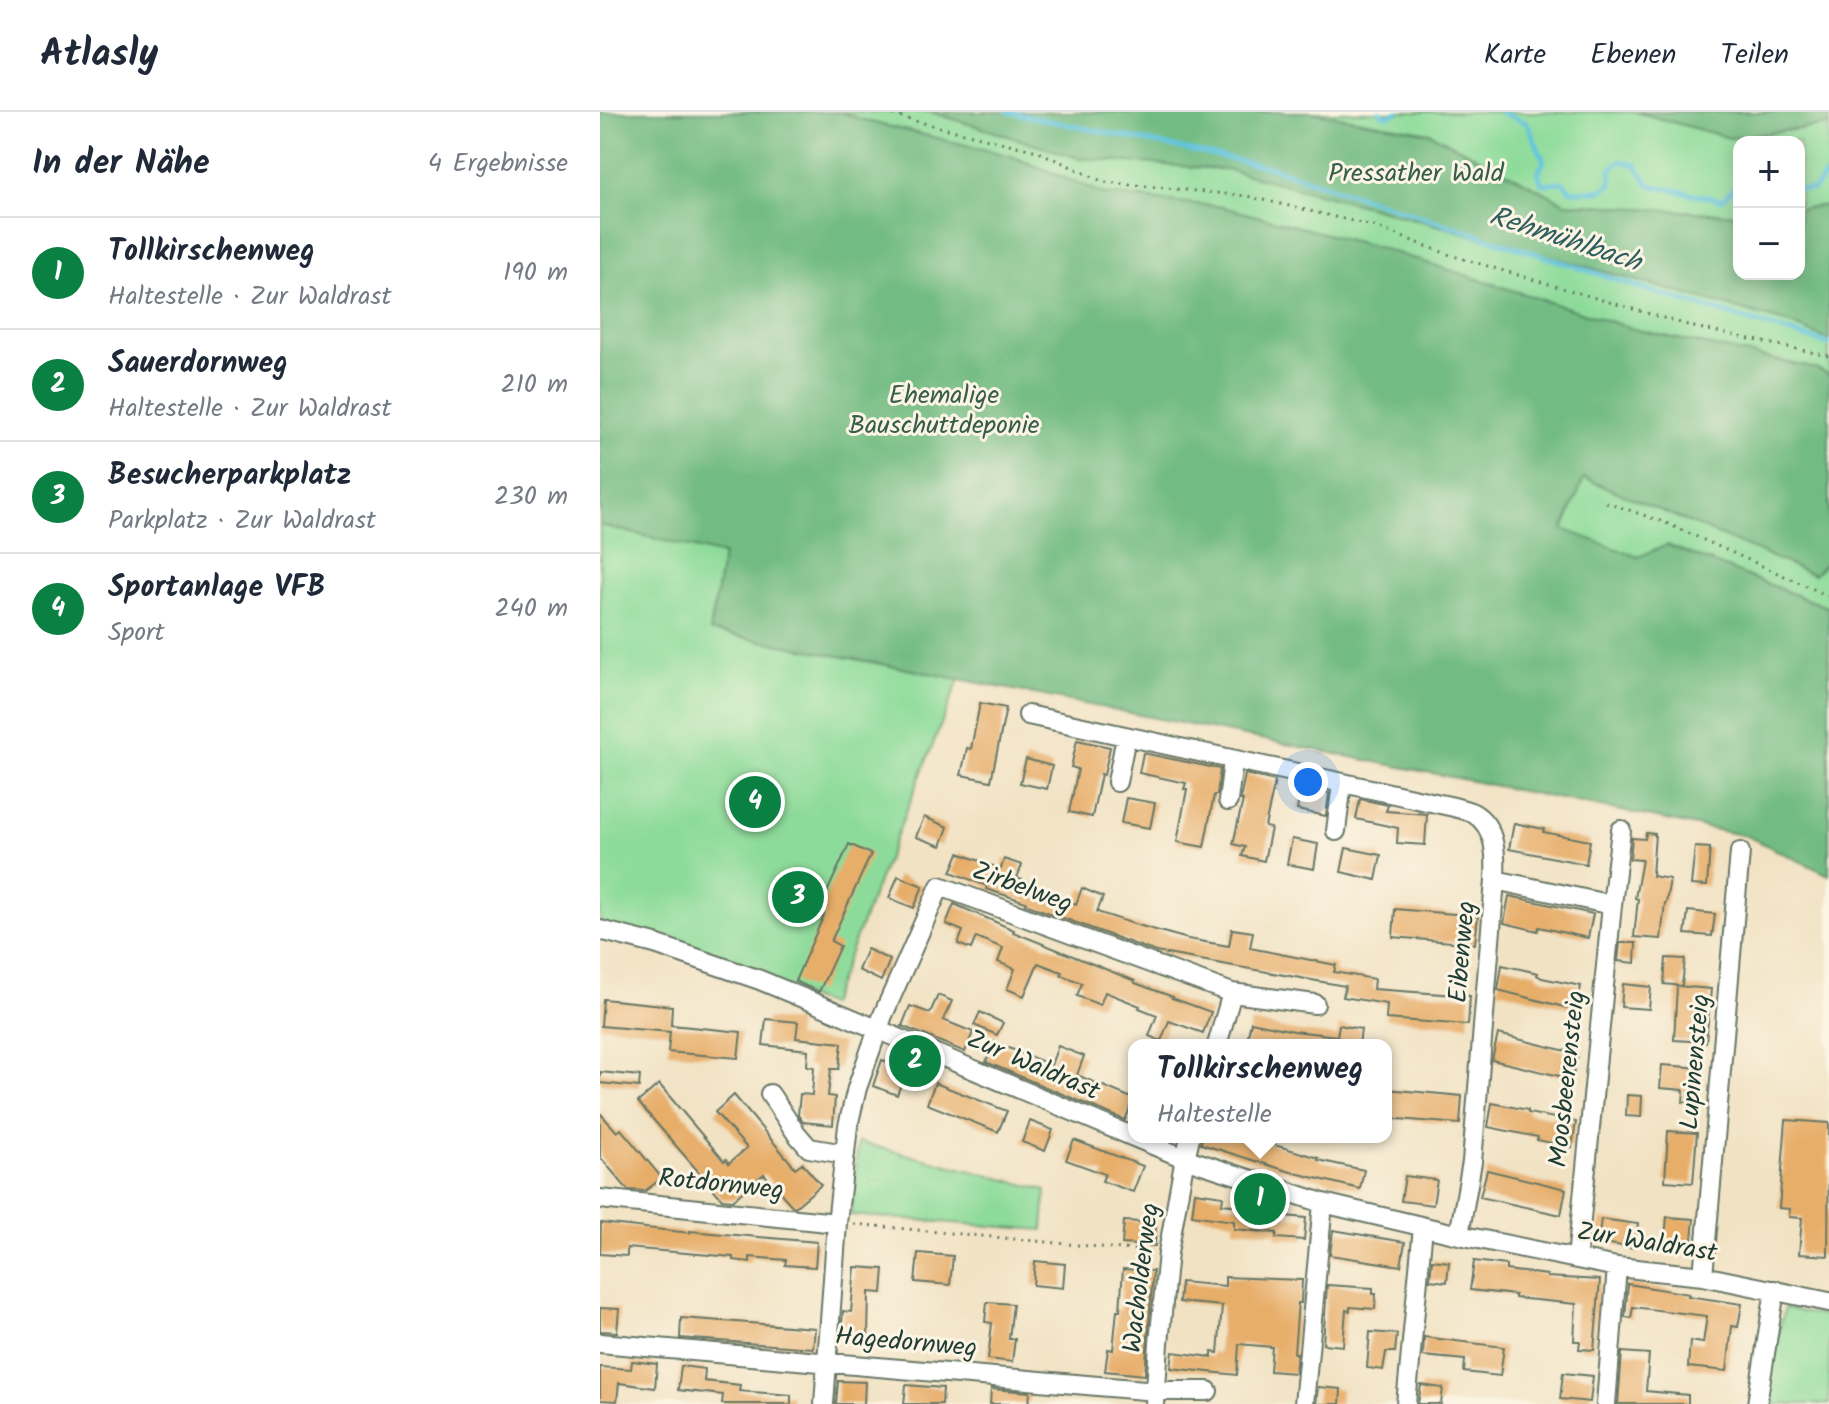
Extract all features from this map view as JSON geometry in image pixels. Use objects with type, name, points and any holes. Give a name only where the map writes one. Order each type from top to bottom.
[{"type":"street","name":"Eibenweg","points":[[1028,715],[1454,807],[1475,814],[1489,828],[1496,858],[1495,880],[1472,1162],[1459,1235]]},
{"type":"street","points":[[1117,782],[1126,737]]},
{"type":"street","points":[[1228,801],[1233,761]]},
{"type":"street","points":[[1336,831],[1342,783]]},
{"type":"street","name":"Moosbeerensteig","points":[[1577,1259],[1621,830]]},
{"type":"street","name":"Lupinensteig","points":[[1703,1276],[1740,852]]},
{"type":"street","points":[[1495,880],[1612,905]]},
{"type":"street","name":"Zirbelweg","points":[[879,1029],[940,886],[1232,993],[1315,1004]]},
{"type":"street","name":"Zur Waldrast","points":[[600,930],[728,968],[1128,1134]]},
{"type":"street","points":[[1219,1039],[1232,993]]},
{"type":"street","points":[[824,1404],[837,1223],[848,1126],[857,1088],[879,1029]]},
{"type":"street","points":[[770,1094],[809,1148],[845,1154]]},
{"type":"street","name":"Zur Waldrast","points":[[1149,1143],[1184,1158],[1323,1203],[1423,1227],[1617,1267],[1703,1276],[1829,1302]]},
{"type":"street","points":[[1184,1158],[1188,1143]]},
{"type":"street","name":"Wacholderweg","points":[[1156,1398],[1168,1253],[1184,1158]]},
{"type":"street","name":"Rotdornweg","points":[[600,1199],[837,1223]]},
{"type":"street","points":[[1304,1404],[1323,1203]]},
{"type":"street","points":[[1406,1404],[1423,1227]]},
{"type":"street","points":[[1606,1404],[1617,1267]]},
{"type":"street","points":[[1757,1404],[1775,1290]]},
{"type":"street","name":"Hagedornweg","points":[[600,1343],[827,1362],[1156,1398],[1208,1391]]},
{"type":"path","points":[[885,112],[1037,151],[1104,182],[1247,196],[1373,226],[1450,255],[1694,327],[1829,356]]},
{"type":"path","points":[[1606,502],[1666,523],[1829,596]]},
{"type":"path","points":[[837,1223],[1168,1253]]},
{"type":"green space","name":"Ehemalige Bauschuttdeponie","points":[[600,112],[841,112],[866,121],[1011,156],[1104,194],[1222,207],[1380,248],[1637,330],[1817,369],[1829,375],[1829,559],[1814,575],[1584,478],[1563,529],[1638,557],[1667,545],[1829,608],[1829,875],[1747,836],[710,631],[723,555],[600,525]]},
{"type":"green space","points":[[841,112],[931,112],[1079,158],[1229,169],[1786,322],[1829,340],[1829,375],[1817,369],[1637,330],[1380,248],[1222,207],[1104,194],[1011,156],[866,121]]},
{"type":"green space","name":"Pressather Wald","points":[[931,112],[1310,112],[1430,133],[1565,203],[1733,215],[1733,280],[1805,280],[1805,208],[1829,205],[1829,340],[1786,322],[1229,170],[1079,158]]},
{"type":"green space","points":[[1310,112],[1636,112],[1733,138],[1733,215],[1565,203],[1430,133]]},
{"type":"green space","points":[[1636,112],[1829,112],[1829,125],[1730,138]]},
{"type":"green space","points":[[1829,125],[1829,205],[1805,208],[1805,136],[1745,136]]},
{"type":"green space","points":[[1584,478],[1814,575],[1829,559],[1829,608],[1668,545],[1638,557],[1563,530]]},
{"type":"green space","points":[[600,525],[723,555],[710,631],[959,679],[829,1005],[600,924]]},
{"type":"green space","points":[[858,1142],[1046,1190],[1043,1230],[851,1215]]},
{"type":"green space","points":[[1785,1308],[1829,1317],[1829,1404],[1764,1404],[1770,1362]]},
{"type":"building","points":[[980,703],[1006,708],[991,781],[961,775],[967,748],[971,749]]},
{"type":"building","points":[[1077,740],[1110,747],[1092,817],[1069,812],[1078,769],[1071,767]]},
{"type":"building","points":[[1143,753],[1220,769],[1204,847],[1177,842],[1186,783],[1139,773]]},
{"type":"building","points":[[1026,759],[1052,766],[1047,789],[1020,783]]},
{"type":"building","points":[[1245,774],[1275,781],[1265,827],[1271,828],[1264,861],[1242,856],[1245,847],[1233,844],[1243,800],[1240,800]]},
{"type":"building","points":[[1301,786],[1329,793],[1326,816],[1297,810]]},
{"type":"building","points":[[1126,798],[1155,803],[1150,828],[1121,823]]},
{"type":"building","points":[[1360,799],[1388,805],[1386,811],[1427,814],[1425,845],[1397,843],[1398,828],[1356,819]]},
{"type":"building","points":[[924,817],[948,827],[941,846],[916,837]]},
{"type":"building","points":[[1514,823],[1590,841],[1586,864],[1509,849]]},
{"type":"building","points":[[1646,833],[1655,834],[1652,876],[1670,879],[1661,939],[1634,937],[1638,899],[1635,898],[1642,860],[1630,859],[1632,838],[1645,839]]},
{"type":"building","points":[[1292,839],[1318,844],[1314,869],[1287,864]]},
{"type":"building","points":[[849,844],[871,854],[831,941],[840,946],[819,992],[795,981],[824,915],[818,912]]},
{"type":"building","points":[[1695,847],[1710,848],[1707,886],[1691,885]]},
{"type":"building","points":[[1346,848],[1381,855],[1376,880],[1341,872]]},
{"type":"building","points":[[959,853],[1001,869],[1004,859],[1022,865],[1017,878],[1076,904],[1082,888],[1103,897],[1097,912],[1134,924],[1188,939],[1229,946],[1232,929],[1253,932],[1250,948],[1336,965],[1334,972],[1374,979],[1373,989],[1470,996],[1468,1025],[1386,1019],[1387,1004],[1343,997],[1345,986],[1156,952],[986,889],[987,886],[951,872]]},
{"type":"building","points":[[898,876],[923,886],[914,908],[889,898]]},
{"type":"building","points":[[1509,896],[1593,914],[1588,938],[1504,923]]},
{"type":"building","points":[[954,904],[1013,932],[1211,1012],[1203,1033],[1169,1021],[1162,1039],[1156,1039],[1149,1036],[1157,1015],[1105,992],[1100,1005],[1077,996],[1082,983],[1038,963],[1024,996],[1007,989],[1015,969],[998,962],[1003,948],[976,937],[971,949],[958,944],[963,931],[946,924]]},
{"type":"building","points":[[1395,909],[1478,916],[1475,944],[1393,937]]},
{"type":"building","points":[[1688,911],[1715,914],[1712,936],[1685,934]]},
{"type":"building","points":[[1620,943],[1636,943],[1635,963],[1618,961]]},
{"type":"building","points":[[867,949],[890,960],[881,981],[858,970]]},
{"type":"building","points":[[1666,958],[1685,959],[1682,986],[1664,984]]},
{"type":"building","points":[[1502,965],[1581,986],[1576,1010],[1498,990]]},
{"type":"building","points":[[1623,984],[1651,987],[1649,1009],[1621,1007]]},
{"type":"building","points":[[1677,986],[1711,989],[1706,1042],[1674,1040]]},
{"type":"building","points":[[938,995],[952,1001],[943,1020],[973,1032],[965,1052],[902,1026],[910,1006],[930,1013]]},
{"type":"building","points":[[603,999],[672,1006],[671,1025],[741,1032],[738,1058],[668,1052],[670,1032],[601,1026]]},
{"type":"building","points":[[980,1012],[1003,1023],[997,1035],[974,1025]]},
{"type":"building","points":[[766,1019],[798,1022],[796,1038],[842,1043],[839,1069],[831,1069],[828,1096],[835,1097],[833,1125],[803,1122],[798,1115],[800,1094],[812,1095],[814,1067],[807,1066],[808,1050],[763,1045]]},
{"type":"building","points":[[1251,1022],[1337,1036],[1339,1025],[1361,1029],[1360,1039],[1247,1039]]},
{"type":"building","points":[[1498,1034],[1578,1054],[1572,1079],[1492,1060]]},
{"type":"building","points":[[994,1042],[1051,1065],[1058,1046],[1084,1056],[1077,1075],[1128,1096],[1128,1113],[1125,1120],[986,1062]]},
{"type":"building","points":[[882,1060],[907,1068],[897,1095],[873,1086]]},
{"type":"building","points":[[1662,1065],[1702,1068],[1699,1103],[1683,1102],[1684,1090],[1660,1088]]},
{"type":"building","points":[[600,1072],[640,1076],[639,1087],[600,1083]]},
{"type":"building","points":[[935,1083],[1007,1111],[998,1132],[927,1104]]},
{"type":"building","points":[[659,1084],[724,1161],[726,1159],[729,1163],[747,1148],[715,1112],[734,1095],[795,1168],[802,1163],[821,1185],[795,1207],[764,1174],[733,1200],[722,1199],[638,1102]]},
{"type":"building","points":[[1392,1090],[1462,1096],[1460,1124],[1392,1118]]},
{"type":"building","points":[[1627,1095],[1642,1096],[1641,1117],[1626,1116]]},
{"type":"building","points":[[1492,1103],[1576,1122],[1572,1147],[1488,1127]]},
{"type":"building","points":[[600,1113],[617,1132],[621,1129],[662,1178],[645,1191],[628,1190],[600,1157]]},
{"type":"building","points":[[1786,1120],[1829,1123],[1828,1256],[1799,1254],[1802,1218],[1789,1217],[1790,1209],[1779,1208]]},
{"type":"building","points":[[1030,1121],[1053,1130],[1045,1151],[1022,1142]]},
{"type":"building","points":[[1668,1131],[1697,1133],[1693,1183],[1665,1181]]},
{"type":"building","points":[[1074,1140],[1143,1166],[1133,1192],[1102,1181],[1105,1174],[1066,1160]]},
{"type":"building","points":[[1268,1143],[1318,1160],[1364,1170],[1360,1189],[1291,1172],[1201,1144]]},
{"type":"building","points":[[1487,1170],[1566,1189],[1561,1215],[1480,1197]]},
{"type":"building","points":[[1405,1176],[1437,1180],[1433,1205],[1401,1201]]},
{"type":"building","points":[[1195,1192],[1223,1196],[1222,1204],[1264,1208],[1264,1214],[1306,1218],[1304,1240],[1276,1238],[1277,1233],[1234,1229],[1234,1221],[1192,1215]]},
{"type":"building","points":[[1667,1217],[1694,1219],[1691,1249],[1664,1247]]},
{"type":"building","points":[[1601,1219],[1638,1224],[1634,1248],[1598,1242]]},
{"type":"building","points":[[1124,1221],[1156,1223],[1155,1246],[1122,1244]]},
{"type":"building","points":[[601,1223],[817,1242],[815,1267],[785,1265],[786,1260],[750,1257],[750,1262],[733,1260],[733,1257],[627,1248],[627,1256],[600,1254]]},
{"type":"building","points":[[1333,1230],[1405,1242],[1401,1266],[1330,1255]]},
{"type":"building","points":[[918,1253],[953,1256],[950,1285],[915,1282]]},
{"type":"building","points":[[1432,1260],[1449,1262],[1447,1282],[1430,1280]]},
{"type":"building","points":[[1035,1261],[1065,1264],[1063,1288],[1033,1285]]},
{"type":"building","points":[[1474,1261],[1506,1265],[1506,1270],[1547,1277],[1600,1280],[1594,1350],[1579,1349],[1580,1341],[1574,1341],[1576,1304],[1470,1290]]},
{"type":"building","points":[[855,1267],[884,1269],[882,1293],[869,1292],[868,1335],[841,1334],[843,1311],[851,1312]]},
{"type":"building","points":[[1123,1269],[1153,1271],[1145,1375],[1105,1371],[1108,1349],[1113,1350]]},
{"type":"building","points":[[1225,1277],[1302,1280],[1294,1353],[1297,1353],[1295,1373],[1270,1371],[1272,1347],[1239,1344],[1237,1375],[1171,1368],[1173,1352],[1212,1357],[1212,1352],[1218,1353],[1222,1306],[1179,1302],[1181,1282],[1225,1286]]},
{"type":"building","points":[[1628,1284],[1742,1304],[1738,1327],[1732,1326],[1727,1371],[1688,1367],[1690,1341],[1703,1343],[1707,1316],[1633,1307],[1631,1318],[1625,1317]]},
{"type":"building","points":[[1327,1285],[1373,1288],[1373,1294],[1376,1294],[1375,1309],[1350,1307],[1350,1311],[1346,1310],[1343,1346],[1323,1344]]},
{"type":"building","points":[[987,1302],[1013,1304],[1009,1339],[1015,1339],[1012,1362],[988,1359],[992,1323],[985,1322]]},
{"type":"building","points":[[600,1308],[619,1309],[617,1332],[600,1331]]},
{"type":"building","points":[[681,1318],[815,1328],[813,1348],[680,1338]]},
{"type":"building","points":[[1370,1332],[1397,1334],[1395,1352],[1386,1352],[1383,1370],[1367,1368]]},
{"type":"building","points":[[1424,1337],[1504,1347],[1500,1376],[1464,1372],[1465,1360],[1423,1356]]},
{"type":"building","points":[[1622,1352],[1649,1354],[1646,1391],[1688,1395],[1688,1404],[1618,1404]]},
{"type":"building","points":[[632,1361],[657,1364],[655,1388],[619,1383],[617,1401],[600,1400],[600,1367],[631,1369]]},
{"type":"building","points":[[681,1366],[705,1369],[704,1381],[740,1385],[739,1391],[791,1395],[791,1404],[722,1404],[723,1395],[678,1390]]},
{"type":"building","points":[[1563,1373],[1593,1376],[1590,1402],[1560,1399]]},
{"type":"building","points":[[838,1381],[865,1382],[864,1404],[836,1404]]},
{"type":"building","points":[[906,1385],[943,1388],[942,1404],[904,1404]]},
{"type":"building","points":[[1421,1385],[1443,1388],[1441,1404],[1418,1404]]},
{"type":"building","points":[[1318,1387],[1341,1389],[1340,1404],[1316,1404]]},
{"type":"building","points":[[991,1389],[1030,1392],[1029,1404],[990,1404]]},
{"type":"waterway","name":"Rehmühlbach","points":[[1008,112],[1273,168],[1660,294],[1829,344]]},
{"type":"waterway","points":[[1380,112],[1386,116],[1398,112]]},
{"type":"waterway","points":[[1500,112],[1527,123],[1544,161],[1538,173],[1542,184],[1562,182],[1571,191],[1601,191],[1611,184],[1611,170],[1620,161],[1636,165],[1649,185],[1722,200],[1733,189]]},
{"type":"waterway","points":[[1805,189],[1813,190],[1829,174]]},
{"type":"place","name":"Sportanlage VFB","points":[[755,802]]},
{"type":"place","name":"Besucherparkplatz","points":[[798,897]]},
{"type":"place","name":"Sauerdornweg","points":[[915,1061]]},
{"type":"place","name":"Tollkirschenweg","points":[[1260,1199]]}]
